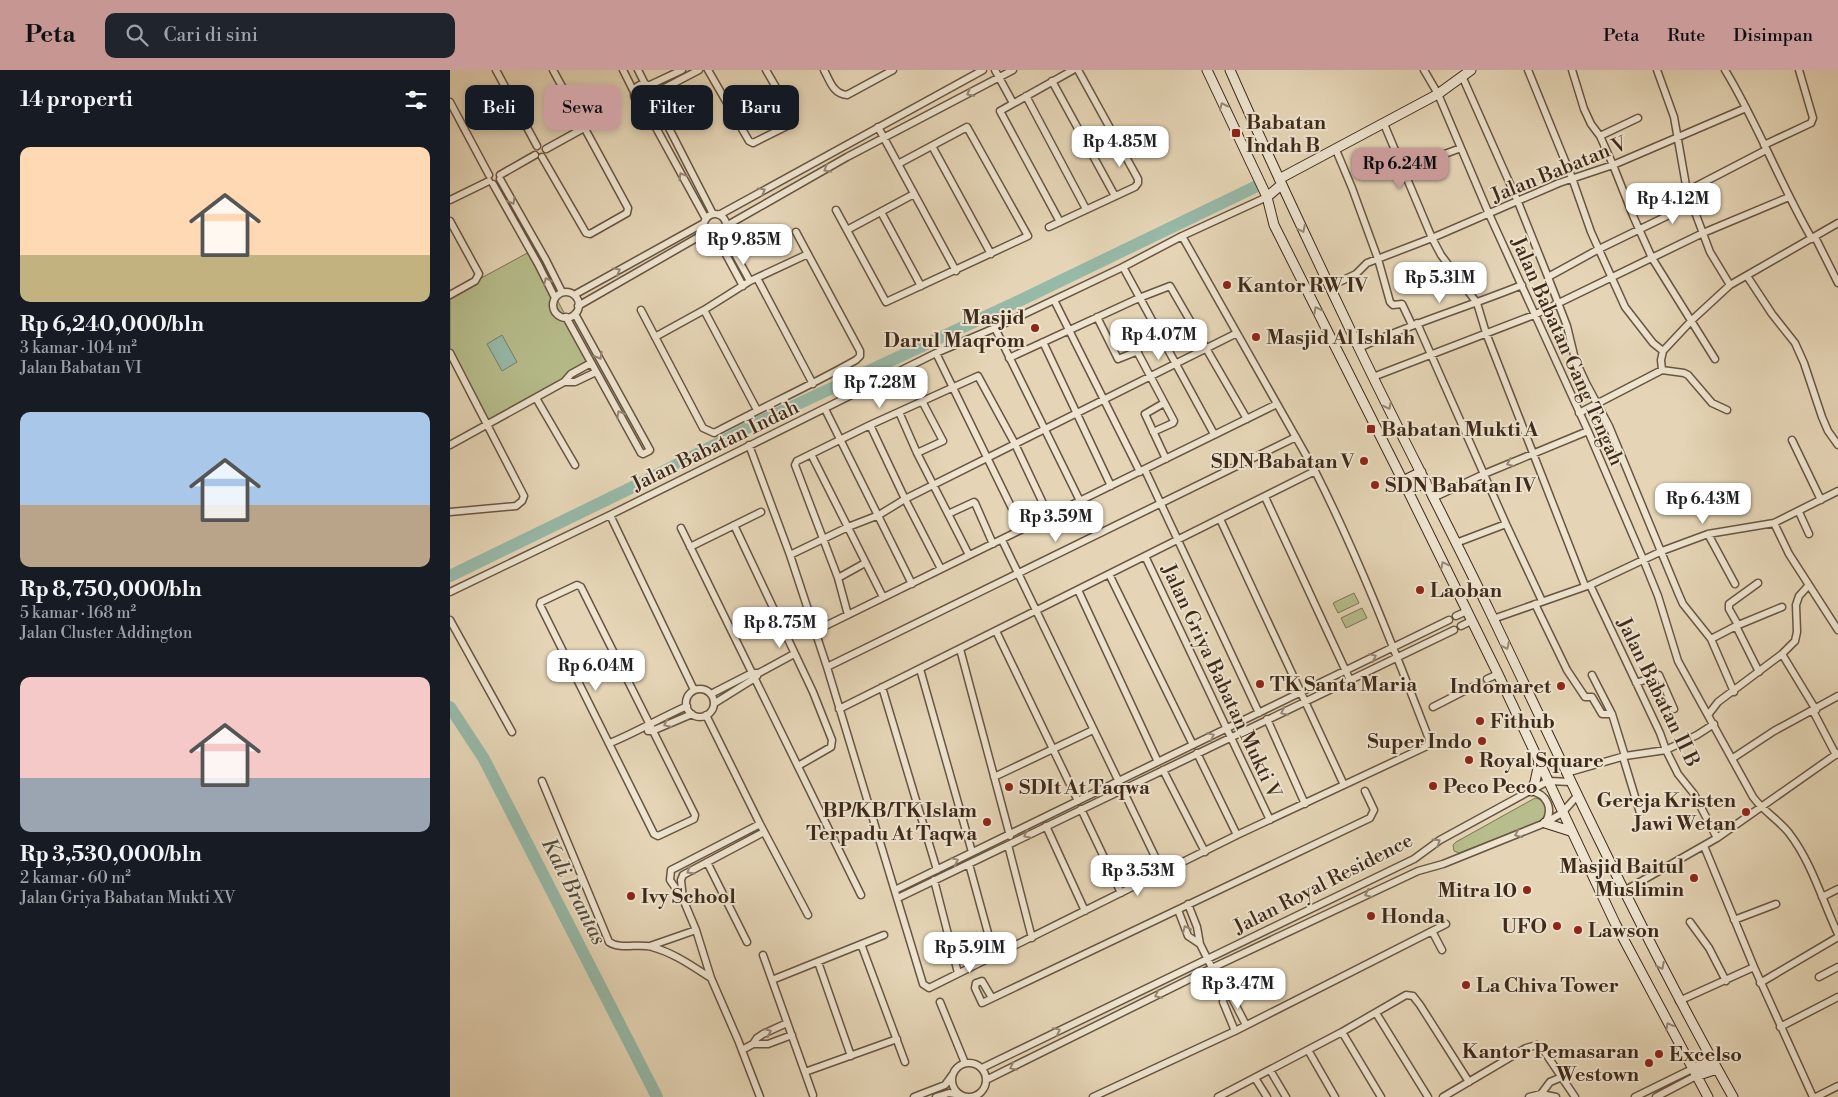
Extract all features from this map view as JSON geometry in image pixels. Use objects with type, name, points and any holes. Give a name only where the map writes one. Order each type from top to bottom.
[{"type":"main road","points":[[1207,70],[1266,197],[1274,225],[1417,486],[1466,611],[1550,782],[1564,812],[1570,831],[1615,924],[1708,1097]]},
{"type":"main road","points":[[1230,70],[1280,182],[1373,377],[1412,476],[1417,486],[1433,498],[1576,797],[1712,1066],[1733,1097]]},
{"type":"main road","points":[[1266,197],[1280,182],[1438,94],[1471,70]]},
{"type":"main road","points":[[1530,791],[1535,782],[1539,763]]},
{"type":"main road","points":[[1545,823],[1570,831]]},
{"type":"main road","points":[[1696,1072],[1712,1066]]},
{"type":"street","points":[[496,70],[537,146],[535,148],[535,155]]},
{"type":"street","points":[[553,70],[561,85]]},
{"type":"street","points":[[623,70],[631,86]]},
{"type":"street","points":[[638,70],[648,85],[682,70]]},
{"type":"street","points":[[673,85],[700,70]]},
{"type":"street","points":[[708,70],[750,141],[753,143],[791,124],[792,120],[792,115],[766,70]]},
{"type":"street","points":[[824,70],[834,90],[841,95],[847,95],[882,73],[893,70]]},
{"type":"street","points":[[574,295],[716,214],[842,148],[931,97],[983,70]]},
{"type":"street","points":[[995,70],[1013,103]]},
{"type":"street","points":[[575,314],[578,306],[707,232],[722,231],[847,157],[1013,70]]},
{"type":"street","points":[[1060,222],[1000,111],[1074,70]]},
{"type":"street","points":[[1048,227],[1135,187],[1138,183],[1138,179],[1078,70]]},
{"type":"street","name":"Jalan Babatan Gang Tengah","points":[[1424,70],[1438,94],[1488,214],[1522,284],[1534,315],[1588,431],[1658,596],[1678,661],[1753,797],[1761,808],[1788,832],[1811,870],[1838,936]]},
{"type":"street","points":[[1528,70],[1572,178],[1579,202],[1625,307],[1653,343],[1664,351]]},
{"type":"street","points":[[1572,70],[1584,109],[1591,124],[1600,136],[1613,165],[1638,230],[1652,258],[1715,359]]},
{"type":"street","points":[[1657,70],[1674,117],[1687,190],[1710,252],[1730,285]]},
{"type":"street","points":[[1725,70],[1746,108],[1789,197],[1838,283]]},
{"type":"street","points":[[1548,277],[1599,249],[1667,216],[1671,212],[1674,202],[1687,190],[1812,122],[1813,118],[1800,70]]},
{"type":"street","points":[[1462,76],[1518,202],[1548,277],[1567,326],[1575,359],[1610,426],[1683,604],[1711,639],[1733,688]]},
{"type":"street","points":[[1052,81],[1115,196]]},
{"type":"street","points":[[1026,96],[1086,210]]},
{"type":"street","points":[[931,97],[939,109]]},
{"type":"street","points":[[450,102],[490,180],[538,264],[555,298],[554,308],[556,313],[566,317],[641,453],[649,452],[650,450],[575,314]]},
{"type":"street","name":"Jalan Babatan V","points":[[1330,286],[1356,274],[1367,263],[1432,238],[1572,178],[1613,165],[1746,108]]},
{"type":"street","points":[[1600,136],[1638,118]]},
{"type":"street","points":[[1384,124],[1440,255],[1477,303]]},
{"type":"street","points":[[836,210],[886,302],[1028,236],[967,127],[898,164]]},
{"type":"street","points":[[878,128],[956,271]]},
{"type":"street","points":[[546,149],[580,130]]},
{"type":"street","points":[[535,155],[542,157],[586,233],[590,234],[627,213],[628,208],[585,130]]},
{"type":"street","points":[[657,130],[705,221],[707,232]]},
{"type":"street","points":[[672,130],[716,214],[724,220],[722,231],[743,286]]},
{"type":"street","points":[[537,146],[544,146],[546,149]]},
{"type":"street","points":[[932,146],[991,254]]},
{"type":"street","points":[[842,148],[847,157]]},
{"type":"street","points":[[1442,155],[1461,148]]},
{"type":"street","points":[[542,157],[546,154],[546,149]]},
{"type":"street","points":[[1336,150],[1378,259],[1390,302],[1393,305],[1402,304],[1431,355],[1506,524],[1567,670],[1585,697],[1592,697],[1602,714],[1612,714]]},
{"type":"street","points":[[490,180],[496,184],[500,177],[535,155]]},
{"type":"street","points":[[450,200],[490,180],[494,172],[500,177],[562,292]]},
{"type":"street","points":[[847,230],[914,194]]},
{"type":"street","name":"Jalan Babatan Indah","points":[[450,592],[610,515],[936,353],[995,328],[1266,197]]},
{"type":"street","points":[[1373,377],[1534,315],[1703,233],[1789,197]]},
{"type":"street","points":[[881,212],[921,286]]},
{"type":"street","points":[[450,221],[479,274],[475,281],[450,294]]},
{"type":"street","points":[[517,226],[525,222]]},
{"type":"street","points":[[1662,370],[1661,360],[1664,351],[1692,320],[1730,285],[1838,223]]},
{"type":"street","points":[[722,231],[750,281]]},
{"type":"street","points":[[641,310],[703,428],[714,433],[757,410],[813,384],[856,360],[860,356],[860,351],[796,232]]},
{"type":"street","points":[[749,445],[790,555],[898,898],[923,984],[927,988],[1032,938],[1237,835],[1429,744],[1429,739],[1393,647],[1331,501],[1182,236]]},
{"type":"street","points":[[655,337],[704,310],[750,281],[808,254]]},
{"type":"street","points":[[538,264],[546,260]]},
{"type":"street","points":[[1123,267],[1214,434]]},
{"type":"street","points":[[1746,276],[1772,314],[1795,342],[1804,362],[1822,417],[1828,431],[1838,445]]},
{"type":"street","points":[[757,278],[813,384]]},
{"type":"street","points":[[1359,348],[1415,324],[1477,303],[1522,284]]},
{"type":"street","points":[[1009,358],[1139,298],[1170,286],[1247,419]]},
{"type":"street","points":[[555,298],[562,292],[570,293],[574,295],[578,306]]},
{"type":"street","points":[[1054,300],[1178,540],[1259,712]]},
{"type":"street","name":"Jalan Babatan II B","points":[[1477,303],[1486,333],[1533,454],[1588,585],[1636,682],[1678,774],[1694,794],[1717,838]]},
{"type":"street","points":[[704,310],[757,410]]},
{"type":"street","points":[[566,317],[575,314]]},
{"type":"street","points":[[1097,318],[1119,360],[1138,350]]},
{"type":"street","points":[[995,328],[1080,501]]},
{"type":"street","points":[[790,555],[848,527],[879,515],[904,499],[1237,333]]},
{"type":"street","points":[[1110,345],[1128,336],[1138,350],[1174,422],[1153,432]]},
{"type":"street","points":[[582,344],[590,340]]},
{"type":"street","points":[[1043,342],[1111,486]]},
{"type":"street","points":[[450,353],[524,496],[516,506],[450,512]]},
{"type":"street","points":[[936,353],[1022,529]]},
{"type":"street","points":[[450,445],[564,382],[570,374],[592,363]]},
{"type":"street","points":[[1579,413],[1662,370],[1688,375],[1712,403],[1727,410]]},
{"type":"street","points":[[564,382],[575,382],[596,372]]},
{"type":"street","points":[[848,615],[838,578],[795,464],[797,461],[870,425],[977,375],[979,376],[1015,444],[1049,516]]},
{"type":"street","points":[[605,388],[614,384]]},
{"type":"street","points":[[536,398],[575,465]]},
{"type":"street","points":[[917,453],[943,440],[922,401]]},
{"type":"street","points":[[1164,403],[1145,414],[1166,459]]},
{"type":"street","points":[[814,631],[1277,404]]},
{"type":"street","points":[[825,409],[912,584]]},
{"type":"street","points":[[899,412],[917,453],[969,555]]},
{"type":"street","points":[[870,425],[904,499],[941,569]]},
{"type":"street","points":[[1433,498],[1484,474],[1588,431]]},
{"type":"street","points":[[826,667],[1296,437]]},
{"type":"street","points":[[1792,440],[1821,500]]},
{"type":"street","points":[[812,454],[882,598]]},
{"type":"street","points":[[839,709],[1315,471]]},
{"type":"street","points":[[1493,620],[1588,585],[1643,559],[1708,534],[1774,523],[1799,512],[1838,490]]},
{"type":"street","points":[[1265,496],[1350,680]]},
{"type":"street","points":[[948,514],[974,502],[993,544]]},
{"type":"street","points":[[690,547],[761,512]]},
{"type":"street","points":[[1799,512],[1809,534]]},
{"type":"street","points":[[610,515],[694,690]]},
{"type":"street","points":[[1220,519],[1344,785]]},
{"type":"street","points":[[1774,523],[1789,554],[1838,630]]},
{"type":"street","points":[[1456,543],[1506,524]]},
{"type":"street","points":[[734,525],[813,692],[832,744],[831,747],[798,766]]},
{"type":"street","points":[[681,528],[755,675],[861,895]]},
{"type":"street","points":[[1708,534],[1735,584]]},
{"type":"street","points":[[1002,540],[1163,873]]},
{"type":"street","name":"Jalan Griya Babatan Mukti V","points":[[1145,556],[1270,820]]},
{"type":"street","points":[[838,578],[866,563]]},
{"type":"street","points":[[1109,574],[1193,745]]},
{"type":"street","points":[[1758,583],[1729,604],[1729,609],[1736,625],[1758,670]]},
{"type":"street","points":[[1706,712],[1733,688],[1782,654],[1796,640],[1796,605],[1798,596],[1807,584]]},
{"type":"street","points":[[577,585],[581,587],[648,724],[695,817],[658,836],[654,834],[540,605],[541,602],[577,585]]},
{"type":"street","points":[[1078,590],[1158,762]]},
{"type":"street","points":[[1711,639],[1736,625],[1782,607]]},
{"type":"street","points":[[1456,616],[1466,611]]},
{"type":"street","points":[[450,620],[512,732]]},
{"type":"street","points":[[895,890],[1448,620],[1452,630],[898,898]]},
{"type":"street","points":[[1461,626],[1471,621]]},
{"type":"street","points":[[996,631],[1078,801]]},
{"type":"street","points":[[960,649],[1010,834],[1010,844],[1032,938]]},
{"type":"street","points":[[711,694],[755,675],[794,654]]},
{"type":"street","points":[[1624,891],[1717,838],[1837,754],[1782,654]]},
{"type":"street","points":[[920,668],[972,852]]},
{"type":"street","points":[[1487,679],[1498,674]]},
{"type":"street","points":[[1592,674],[1612,714],[1640,813]]},
{"type":"street","points":[[715,703],[711,694],[700,689],[694,690],[686,700],[692,714],[698,717],[706,715],[712,711],[715,703],[755,675]]},
{"type":"street","points":[[1636,682],[1658,675],[1674,709]]},
{"type":"street","points":[[1433,707],[1472,687]]},
{"type":"street","points":[[882,688],[937,870]]},
{"type":"street","points":[[1732,758],[1774,731],[1838,696]]},
{"type":"street","points":[[610,743],[642,730],[648,724],[687,706]]},
{"type":"street","points":[[642,730],[652,731],[692,714]]},
{"type":"street","points":[[706,715],[808,915]]},
{"type":"street","points":[[1267,720],[1304,804]]},
{"type":"street","name":"Jalan Royal Residence","points":[[982,1068],[1414,859],[1440,840],[1530,791],[1550,782],[1568,779],[1624,755],[1665,747],[1697,735],[1714,724]]},
{"type":"street","points":[[994,776],[1093,730]]},
{"type":"street","points":[[1198,753],[1237,835]]},
{"type":"street","points":[[1163,770],[1204,852]]},
{"type":"street","points":[[542,781],[607,940],[615,945],[650,946],[677,957],[711,978]]},
{"type":"street","points":[[992,998],[1370,818],[1374,810],[1365,791]]},
{"type":"street","points":[[1530,791],[1541,794],[1548,803],[1550,813],[1545,823]]},
{"type":"street","name":"Jalan Royal Residence","points":[[986,1080],[1212,968],[1418,871],[1443,864],[1545,823],[1564,812],[1576,797]]},
{"type":"street","points":[[1081,809],[1121,893]]},
{"type":"street","points":[[684,901],[670,880],[672,870],[760,824]]},
{"type":"street","points":[[1046,826],[1085,911]]},
{"type":"street","points":[[760,1097],[711,978],[696,930],[684,901],[681,877],[764,832]]},
{"type":"street","points":[[1704,846],[1760,983],[1815,1097],[1838,1086]]},
{"type":"street","points":[[707,862],[747,942]]},
{"type":"street","points":[[969,864],[994,955]]},
{"type":"street","points":[[934,880],[958,973]]},
{"type":"street","points":[[1822,897],[1838,889]]},
{"type":"street","points":[[1188,904],[1197,927],[1200,944],[1224,992],[1224,1005],[1235,1031]]},
{"type":"street","points":[[1734,920],[1776,904]]},
{"type":"street","points":[[1178,910],[1188,936],[1200,944]]},
{"type":"street","points":[[1690,922],[1709,948],[1726,981]]},
{"type":"street","points":[[1093,1097],[1235,1031],[1446,924]]},
{"type":"street","points":[[650,946],[696,930]]},
{"type":"street","points":[[1432,931],[1442,950]]},
{"type":"street","points":[[772,980],[884,935]]},
{"type":"street","points":[[1760,983],[1838,936]]},
{"type":"street","points":[[861,944],[905,1062]]},
{"type":"street","points":[[763,955],[814,1095]]},
{"type":"street","points":[[818,962],[851,1056]]},
{"type":"street","points":[[1679,1001],[1754,967]]},
{"type":"street","points":[[1819,977],[1838,967]]},
{"type":"street","points":[[1224,992],[1232,998],[1246,1025]]},
{"type":"street","points":[[1218,1097],[1342,1032],[1406,995],[1413,996],[1420,1005],[1469,1082]]},
{"type":"street","points":[[1780,1027],[1838,997]]},
{"type":"street","points":[[940,1002],[964,1063]]},
{"type":"street","points":[[1376,1013],[1428,1097]]},
{"type":"street","points":[[742,1050],[753,1044],[762,1034],[787,1023]]},
{"type":"street","points":[[1342,1032],[1381,1097]]},
{"type":"street","points":[[753,1044],[768,1044],[792,1036]]},
{"type":"street","points":[[805,1072],[897,1039]]},
{"type":"street","points":[[1443,1097],[1526,1048],[1537,1045],[1542,1048],[1575,1097]]},
{"type":"street","points":[[1308,1050],[1336,1097]]},
{"type":"street","points":[[914,1097],[945,1085],[964,1063],[977,1064],[982,1068],[986,1080],[983,1090],[975,1096],[949,1093],[936,1097]]},
{"type":"street","points":[[1270,1070],[1286,1097]]},
{"type":"street","points":[[1635,1097],[1682,1073],[1696,1072]]},
{"type":"street","points":[[1653,1088],[1657,1096],[1686,1081],[1696,1072]]},
{"type":"street","points":[[1682,1073],[1686,1081]]},
{"type":"street","points":[[953,1074],[953,1084],[963,1095]]},
{"type":"street","points":[[1541,1094],[1550,1082],[1562,1077]]},
{"type":"street","points":[[1255,1078],[1267,1097]]},
{"type":"street","points":[[1529,1097],[1541,1094],[1556,1097]]},
{"type":"green space","points":[[531,251],[591,363],[487,425],[450,353],[450,295]]},
{"type":"green space","points":[[1354,593],[1359,603],[1338,613],[1333,603]]},
{"type":"green space","points":[[1362,608],[1367,618],[1346,628],[1341,618]]},
{"type":"green space","points":[[1535,798],[1543,800],[1548,808],[1543,820],[1459,853],[1454,851],[1453,845],[1456,842]]},
{"type":"shaded area","points":[[502,335],[517,362],[502,371],[487,344]]},
{"type":"waterway","points":[[450,576],[639,484],[759,422],[1023,299],[1257,186]]},
{"type":"waterway","name":"Kali Brantas","points":[[450,707],[484,759],[657,1097]]},
{"type":"tunnel","points":[[1472,687],[1487,679]]},
{"type":"place","name":"Babatan Indah B","points":[[1236,133]]},
{"type":"place","name":"Kantor RW IV","points":[[1227,285]]},
{"type":"place","name":"Masjid Darul Maqrom","points":[[1035,328]]},
{"type":"place","name":"Masjid Al Ishlah","points":[[1256,337]]},
{"type":"place","name":"Babatan Mukti A","points":[[1371,429]]},
{"type":"place","name":"SDN Babatan V","points":[[1364,461]]},
{"type":"place","name":"SDN Babatan IV","points":[[1375,485]]},
{"type":"place","name":"Laoban","points":[[1420,590]]},
{"type":"place","name":"TK Santa Maria","points":[[1260,684]]},
{"type":"place","name":"Indomaret","points":[[1561,686]]},
{"type":"place","name":"Fithub","points":[[1480,721]]},
{"type":"place","name":"Super Indo","points":[[1482,741]]},
{"type":"place","name":"Royal Square","points":[[1469,760]]},
{"type":"place","name":"Peco Peco","points":[[1433,786]]},
{"type":"place","name":"SDIt At Taqwa","points":[[1009,787]]},
{"type":"place","name":"Gereja Kristen Jawi Wetan","points":[[1746,812]]},
{"type":"place","name":"BP/KB/TK Islam Terpadu At Taqwa","points":[[987,822]]},
{"type":"place","name":"Masjid Baitul Muslimin","points":[[1694,878]]},
{"type":"place","name":"Mitra 10","points":[[1527,890]]},
{"type":"place","name":"Ivy School","points":[[631,896]]},
{"type":"place","name":"Honda","points":[[1371,916]]},
{"type":"place","name":"UFO","points":[[1557,926]]},
{"type":"place","name":"Lawson","points":[[1578,930]]},
{"type":"place","name":"La Chiva Tower","points":[[1466,985]]},
{"type":"place","name":"Excelso","points":[[1659,1054]]},
{"type":"place","name":"Kantor Pemasaran Westown","points":[[1649,1063]]}]
